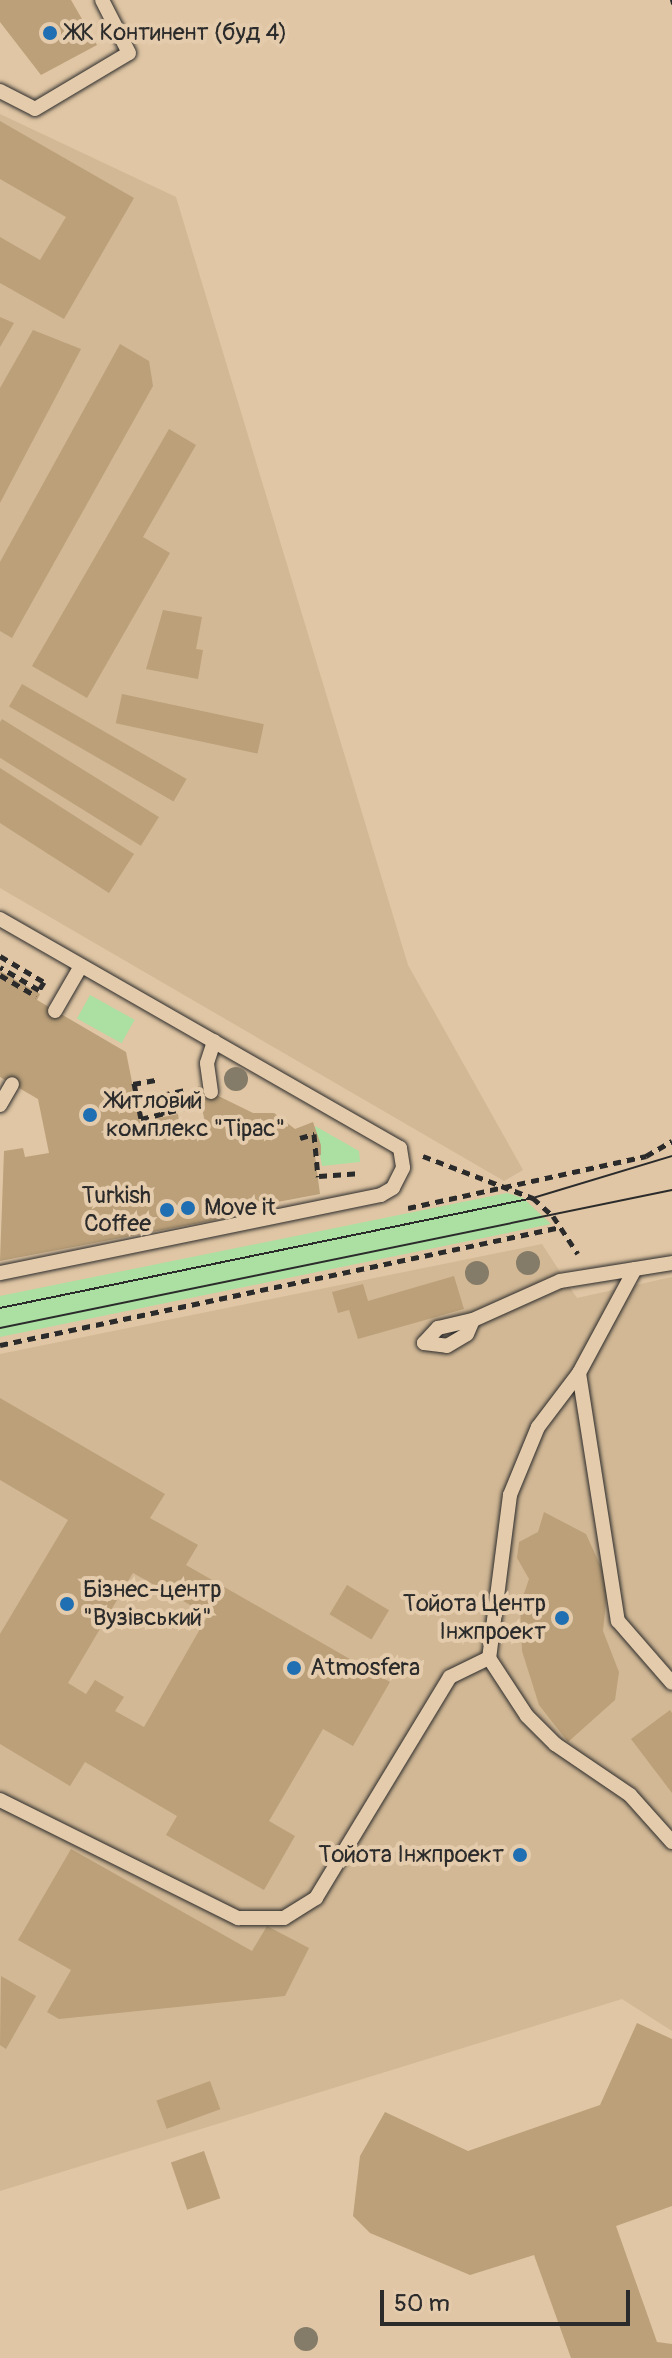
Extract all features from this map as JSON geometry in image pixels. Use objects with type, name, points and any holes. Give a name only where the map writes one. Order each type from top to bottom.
[{"type":"lane","points":[[0,91],[35,109],[129,53],[102,0]]},
{"type":"lane","points":[[0,919],[400,1148],[400,1178],[381,1195],[0,1273]]},
{"type":"lane","points":[[55,1011],[81,966]]},
{"type":"lane","points":[[211,1092],[207,1063],[214,1041]]},
{"type":"lane","points":[[0,1105],[12,1084]]},
{"type":"lane","points":[[473,1320],[560,1281],[672,1263]]},
{"type":"lane","points":[[635,1269],[579,1373],[538,1427],[510,1495],[489,1658],[527,1716],[555,1744],[630,1795],[672,1842]]},
{"type":"lane","points":[[579,1373],[618,1621],[672,1683]]},
{"type":"lane","points":[[0,1800],[238,1918],[284,1918],[316,1898],[450,1677],[489,1658]]},
{"type":"path","points":[[0,956],[44,982],[39,990],[4,975]]},
{"type":"path","points":[[0,967],[4,975],[37,997]]},
{"type":"path","points":[[160,1079],[133,1084],[141,1119],[193,1109]]},
{"type":"path","points":[[162,1115],[162,1092],[185,1094],[185,1088]]},
{"type":"path","points":[[300,1138],[314,1134],[317,1178]]},
{"type":"path","points":[[505,1188],[646,1156],[672,1141]]},
{"type":"path","points":[[400,1148],[533,1198],[561,1227],[592,1275]]},
{"type":"path","points":[[0,1345],[561,1227]]},
{"type":"shaded area","points":[[0,114],[176,197],[408,965],[523,1170],[504,1181],[0,888]]},
{"type":"shaded area","points":[[542,1244],[577,1298],[672,1277],[672,2031],[622,1999],[0,2191],[0,1354]]},
{"type":"green space","points":[[90,995],[135,1020],[122,1043],[77,1019]]},
{"type":"green space","points":[[315,1126],[359,1151],[360,1162],[322,1166]]},
{"type":"green space","points":[[507,1193],[523,1198],[551,1224],[0,1337],[0,1296]]},
{"type":"building","name":"ЖК Континент (буд 4)","points":[[0,0],[71,0],[97,45],[41,75],[0,22]]},
{"type":"building","points":[[0,121],[134,198],[64,319],[0,283],[0,237],[40,260],[66,217],[0,179]]},
{"type":"building","points":[[0,317],[14,323],[0,347]]},
{"type":"building","points":[[33,330],[81,349],[0,503],[0,388]]},
{"type":"building","points":[[120,344],[149,361],[153,386],[12,638],[0,631],[0,562]]},
{"type":"building","points":[[169,429],[196,445],[143,537],[170,553],[87,698],[32,666]]},
{"type":"building","points":[[163,610],[202,617],[196,649],[203,650],[198,679],[146,669]]},
{"type":"building","points":[[22,684],[187,779],[174,802],[9,707]]},
{"type":"building","points":[[122,694],[264,724],[258,753],[116,723]]},
{"type":"building","points":[[2,719],[159,817],[141,846],[0,758]]},
{"type":"building","points":[[0,768],[134,854],[109,893],[0,823]]},
{"type":"building","name":"Житловий комплекс \"Тірас\"","points":[[0,971],[40,994],[37,1000],[126,1052],[140,1122],[178,1114],[180,1128],[205,1123],[198,1086],[253,1113],[274,1113],[295,1129],[313,1122],[321,1145],[321,1155],[315,1156],[320,1194],[256,1206],[255,1201],[244,1202],[247,1213],[241,1215],[0,1261],[4,1151],[23,1148],[25,1157],[49,1153],[38,1099],[0,1077]]},
{"type":"building","points":[[454,1276],[464,1309],[358,1339],[349,1310],[338,1313],[332,1292],[363,1284],[368,1301]]},
{"type":"building","points":[[0,1398],[165,1494],[150,1518],[198,1545],[186,1565],[390,1682],[353,1746],[323,1729],[269,1821],[295,1836],[264,1890],[166,1835],[177,1816],[85,1762],[70,1786],[0,1744],[0,1634],[68,1520],[0,1480]],"holes":[[[133,1573],[208,1615],[144,1727],[115,1711],[124,1697],[95,1680],[86,1694],[68,1683]]]},
{"type":"building","name":"Тойота Центр Інжпроект","points":[[544,1512],[586,1534],[608,1582],[603,1631],[619,1672],[615,1700],[568,1742],[539,1705],[522,1651],[520,1605],[529,1579],[517,1558],[519,1542],[538,1532]]},
{"type":"building","points":[[347,1585],[389,1610],[371,1639],[329,1614]]},
{"type":"building","points":[[670,1710],[672,1713],[672,1793],[631,1739]]},
{"type":"building","points":[[71,1849],[252,1951],[267,1926],[309,1948],[285,1996],[59,2019],[47,2012],[71,1970],[18,1940]]},
{"type":"building","points":[[1,1976],[36,1996],[6,2049],[0,2045]]},
{"type":"building","points":[[637,2023],[672,2039],[672,2206],[616,2226],[657,2342],[672,2344],[672,2358],[571,2358],[534,2255],[470,2275],[370,2233],[353,2216],[360,2156],[385,2112],[468,2151],[600,2105]]},
{"type":"building","points":[[210,2081],[220,2109],[167,2129],[156,2100]]},
{"type":"building","points":[[204,2151],[220,2198],[187,2210],[171,2162]]},
{"type":"tram line","points":[[671,0],[672,4]]},
{"type":"tram line","points":[[0,1308],[533,1198],[672,1156]]},
{"type":"tram line","points":[[0,1328],[672,1190]]},
{"type":"place","name":"ЖК Континент (буд 4)","points":[[50,33]]},
{"type":"place","name":"Житловий комплекс \"Тірас\"","points":[[90,1115]]},
{"type":"place","name":"Move it","points":[[188,1208]]},
{"type":"place","name":"Turkish Coffee","points":[[167,1210]]},
{"type":"place","name":"Бізнес-центр \"Вузівський\"","points":[[67,1604]]},
{"type":"place","name":"Тойота Центр Інжпроект","points":[[562,1618]]},
{"type":"place","name":"Atmosfera","points":[[294,1668]]},
{"type":"place","name":"Тойота Інжпроект","points":[[520,1855]]}]
